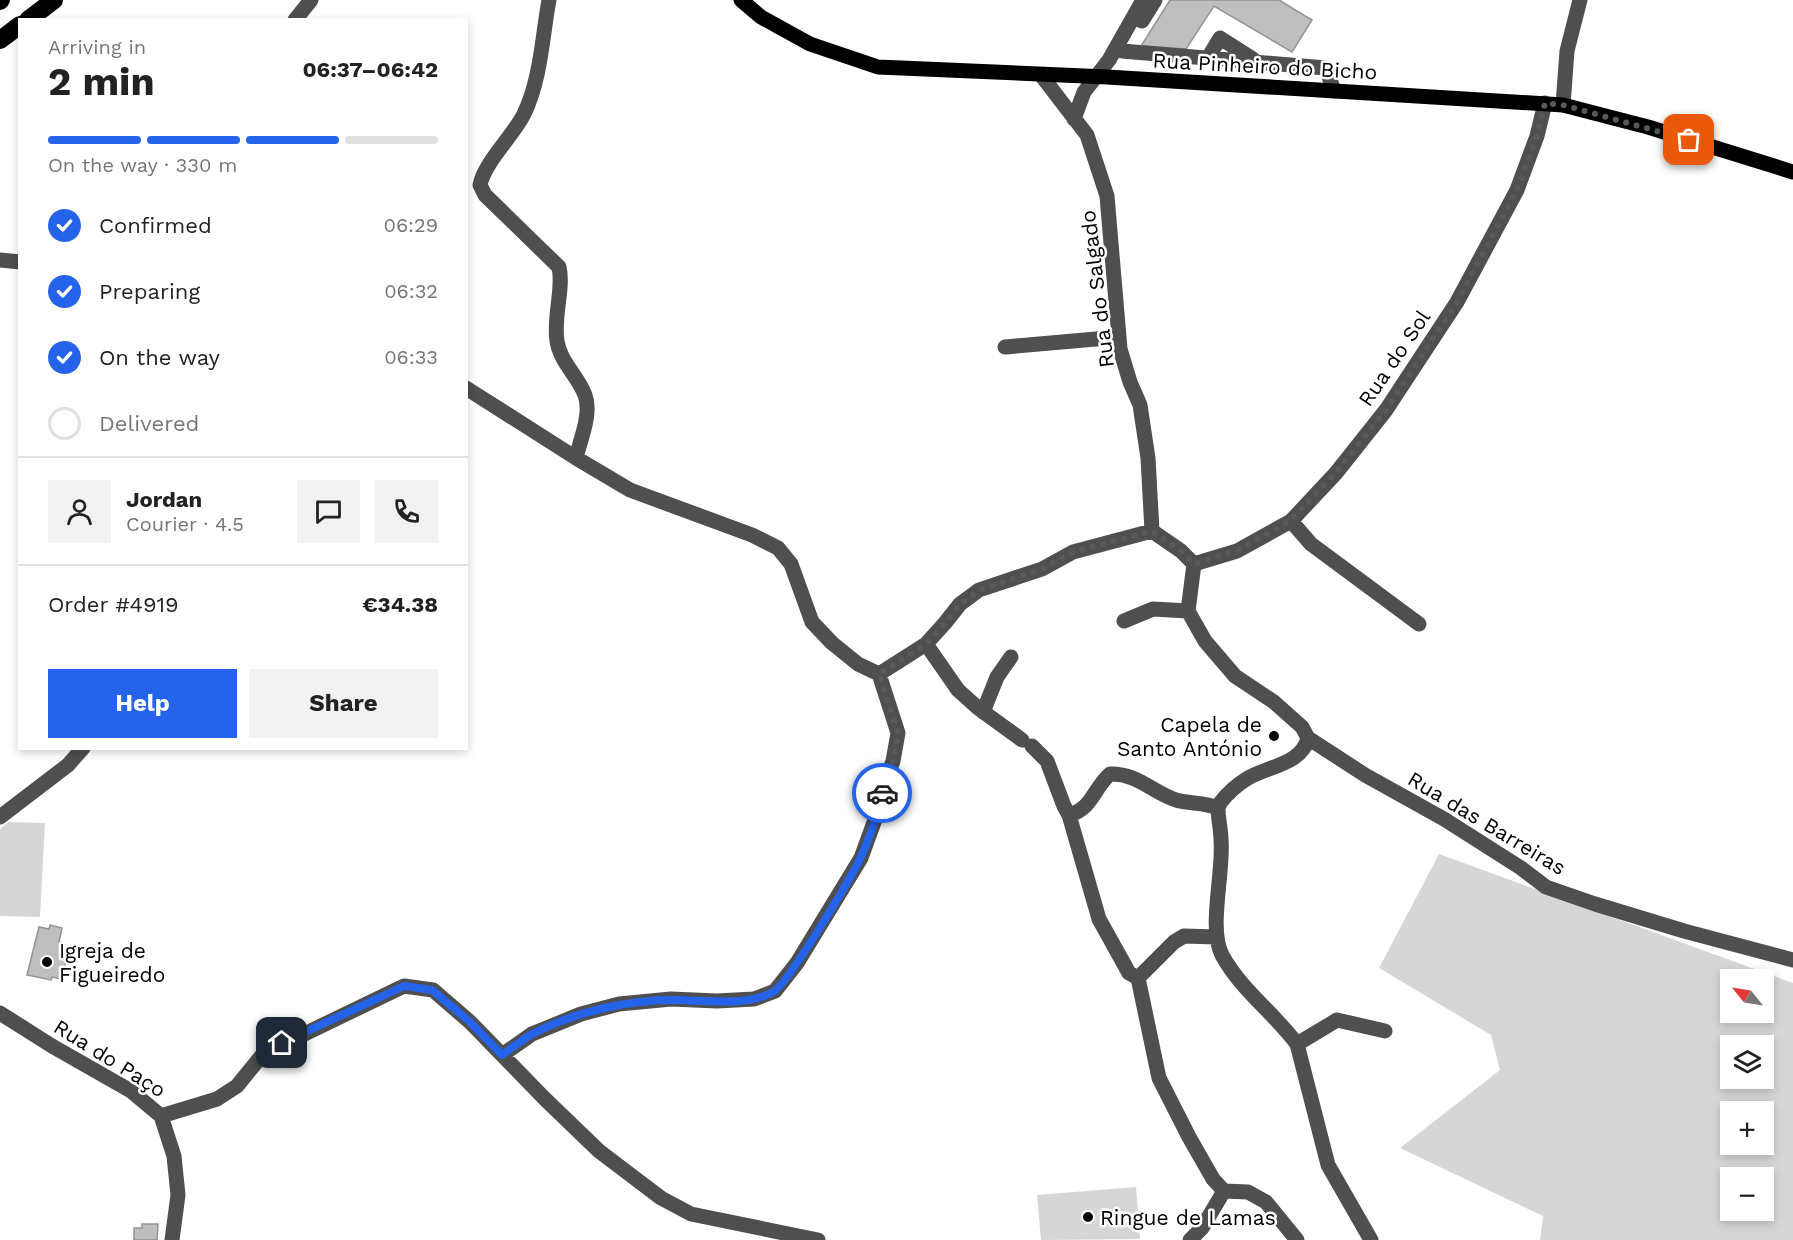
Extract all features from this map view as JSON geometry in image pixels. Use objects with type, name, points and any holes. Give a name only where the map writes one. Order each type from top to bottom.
[{"type":"highway","points":[[31,18],[54,0]]},
{"type":"highway","points":[[0,40],[18,26]]},
{"type":"main road","name":"Rua Pinheiro do Bicho","points":[[741,0],[761,17],[810,44],[878,67],[1101,77],[1563,105],[1648,127],[1793,172]]},
{"type":"street","points":[[297,18],[312,0]]},
{"type":"street","points":[[549,0],[538,73],[531,100],[516,129],[483,174],[480,185],[485,195],[559,267],[557,342],[564,362],[585,394],[586,403],[586,414],[576,458]]},
{"type":"street","points":[[1101,77],[1143,0]]},
{"type":"street","points":[[1074,119],[1084,92],[1101,77],[1122,51],[1155,0]]},
{"type":"street","points":[[1563,105],[1567,51],[1581,0]]},
{"type":"street","points":[[1122,51],[1208,58],[1220,38],[1256,61],[1326,68],[1334,91]]},
{"type":"street","name":"Rua do Salgado","points":[[1041,75],[1087,135],[1107,196],[1120,349],[1140,405],[1148,458],[1152,531]]},
{"type":"street","name":"Rua do Sol","points":[[1194,564],[1238,550],[1290,521],[1336,472],[1386,410],[1457,302],[1517,190],[1537,136],[1545,103]]},
{"type":"street","points":[[0,260],[18,262]]},
{"type":"street","points":[[1005,347],[1119,337]]},
{"type":"street","points":[[468,389],[630,490],[752,535],[778,548],[790,564],[812,622],[832,643],[858,664],[879,674],[898,733],[893,761],[861,858],[797,963],[775,992],[754,999],[717,1001],[671,999],[619,1004],[581,1014],[532,1034],[502,1055]]},
{"type":"street","points":[[1290,521],[1311,544],[1419,624]]},
{"type":"street","points":[[879,674],[926,644],[960,604],[980,590],[1042,569],[1073,552],[1152,531],[1181,551],[1194,564],[1188,611],[1153,609],[1124,621]]},
{"type":"street","name":"Rua das Barreiras","points":[[1188,611],[1205,640],[1235,676],[1274,702],[1302,728],[1308,738],[1365,775],[1444,819],[1546,886],[1595,904],[1684,931],[1793,960]]},
{"type":"street","points":[[926,644],[958,690],[1047,761],[1069,815],[1099,919],[1130,972],[1138,978],[1159,1078],[1189,1137],[1213,1179],[1224,1191],[1248,1192],[1266,1202],[1297,1240]]},
{"type":"street","points":[[983,712],[997,677],[1011,657]]},
{"type":"street","points":[[1308,738],[1306,749],[1298,756],[1247,779],[1225,797],[1218,808],[1221,840],[1216,937],[1221,952],[1236,976],[1287,1030],[1296,1044],[1328,1165],[1371,1240]]},
{"type":"street","points":[[0,817],[68,765],[81,750]]},
{"type":"street","points":[[1069,815],[1081,812],[1086,807],[1102,781],[1110,774],[1131,776],[1178,800],[1206,803],[1218,808]]},
{"type":"street","points":[[1138,978],[1174,942],[1184,936],[1216,937]]},
{"type":"street","name":"Rua do Paço","points":[[0,1013],[130,1091],[161,1116],[181,1112],[217,1099],[237,1086],[263,1054],[404,986],[432,990],[470,1022],[545,1099],[599,1150],[661,1198],[691,1214],[818,1240]]},
{"type":"street","points":[[1296,1044],[1337,1020],[1385,1031]]},
{"type":"street","points":[[161,1116],[174,1156],[177,1195],[172,1240]]},
{"type":"street","points":[[1190,1240],[1203,1228],[1224,1191]]},
{"type":"shaded area","points":[[8,822],[45,823],[40,917],[0,916],[0,829]]},
{"type":"shaded area","points":[[1439,854],[1755,969],[1720,969],[1720,1023],[1774,1023],[1774,976],[1793,983],[1793,1240],[1540,1240],[1543,1216],[1400,1148],[1500,1070],[1491,1035],[1379,968]]},
{"type":"shaded area","name":"Ringue de Lamas","points":[[1136,1187],[1140,1239],[1041,1240],[1037,1195]]},
{"type":"building","points":[[1170,0],[1279,0],[1312,20],[1292,52],[1214,6],[1186,49],[1141,46]]},
{"type":"building","name":"Igreja de Figueiredo","points":[[50,925],[62,928],[59,942],[64,943],[68,950],[62,979],[52,977],[51,980],[27,975],[39,927],[49,929]]},
{"type":"building","points":[[142,1224],[158,1224],[157,1240],[134,1240],[134,1228],[142,1228]]},
{"type":"way so far","points":[[882,793],[893,761],[898,733],[879,674],[926,644],[960,604],[980,590],[1042,569],[1073,552],[1152,531],[1181,551],[1194,564],[1238,550],[1290,521],[1336,472],[1386,410],[1457,302],[1517,190],[1537,136],[1545,103],[1563,105],[1689,140]]},
{"type":"place","name":"Capela de Santo António","points":[[1274,736]]},
{"type":"place","name":"Igreja de Figueiredo","points":[[47,962]]},
{"type":"place","name":"Ringue de Lamas","points":[[1088,1217]]},
{"type":"route","points":[[282,1043],[404,986],[432,990],[470,1022],[502,1055],[532,1034],[581,1014],[619,1004],[671,999],[717,1001],[754,999],[775,992],[797,963],[861,858],[882,793]]}]
